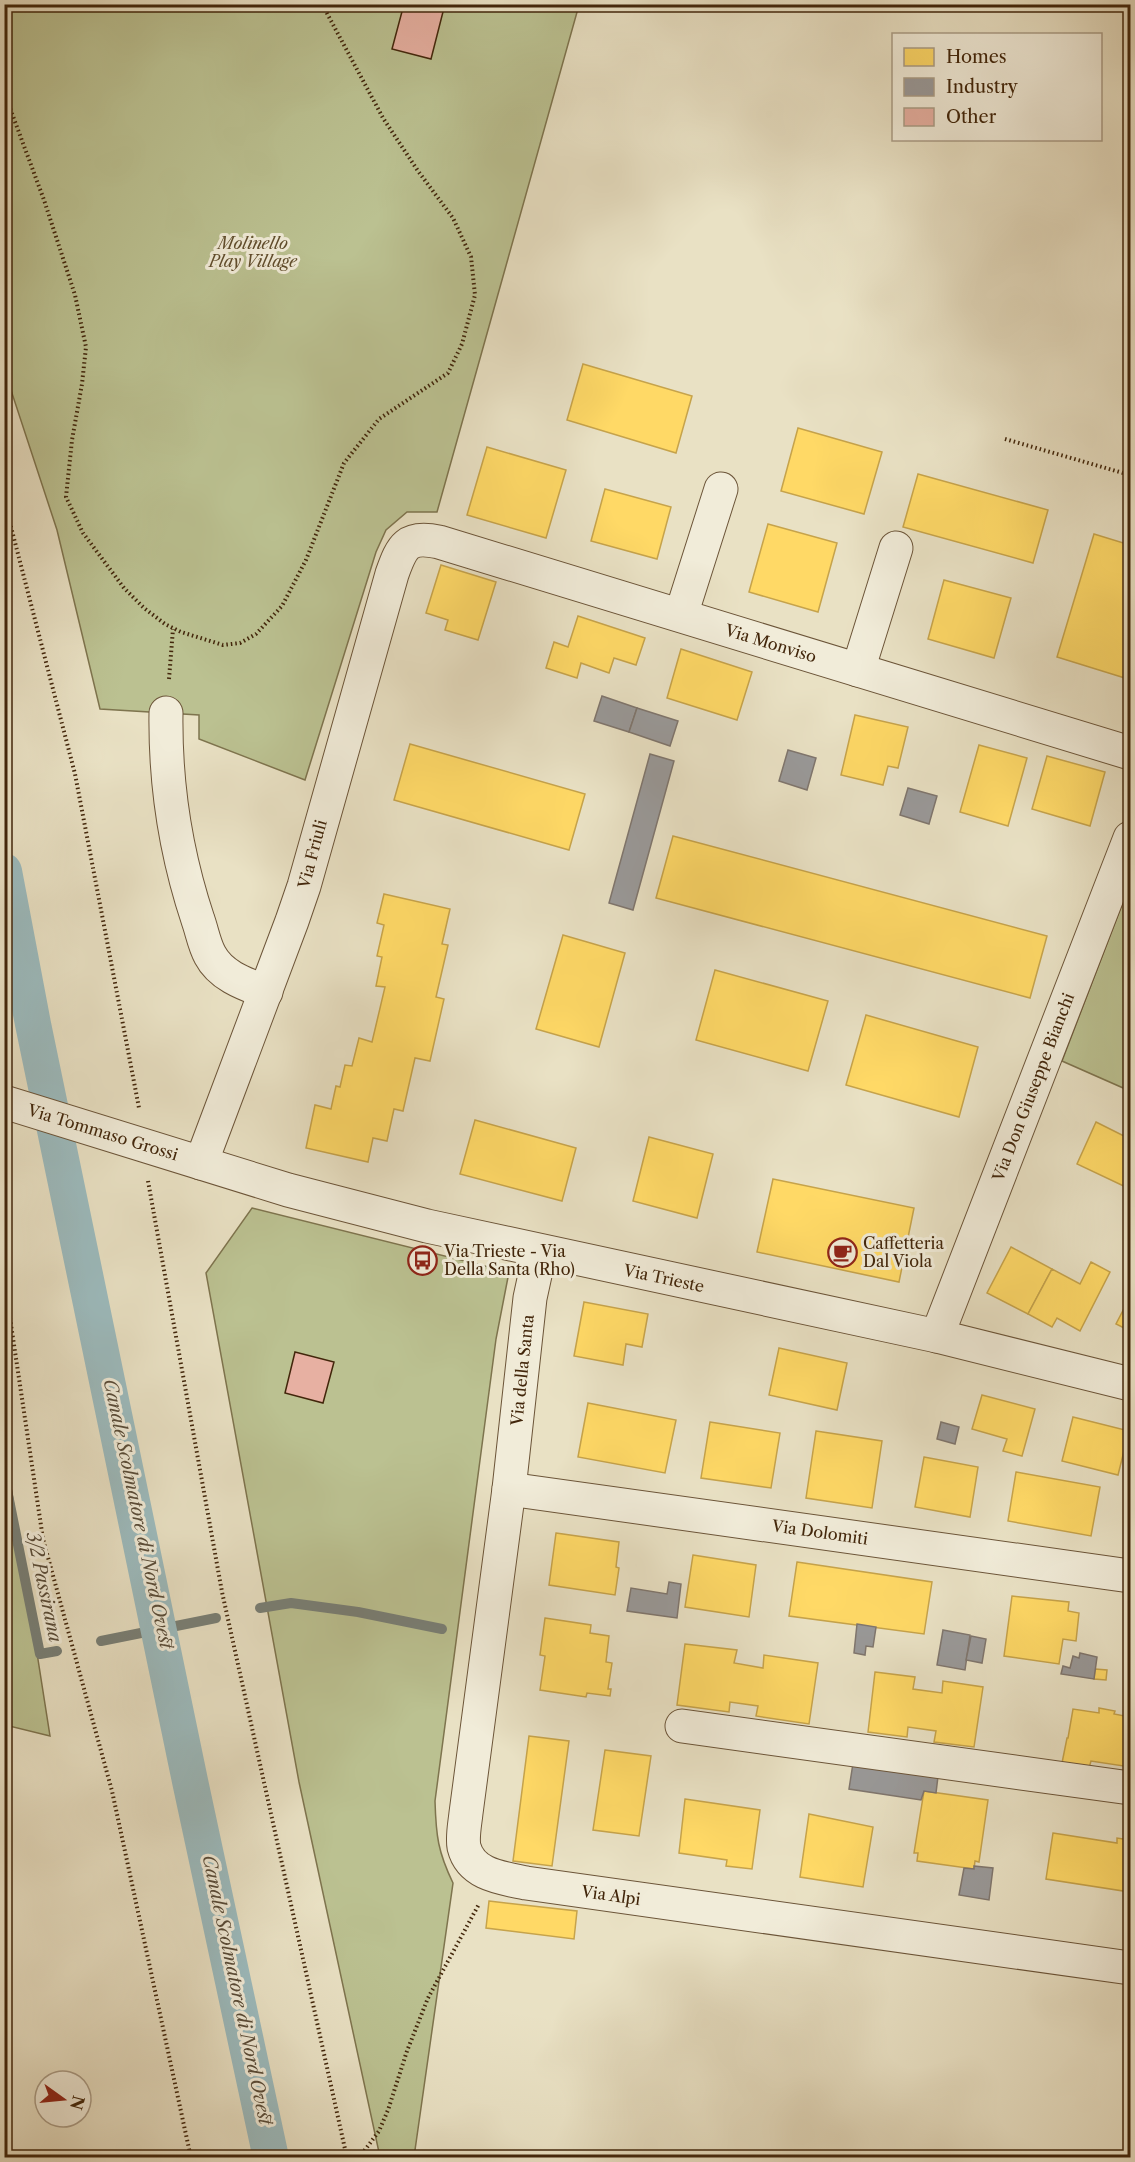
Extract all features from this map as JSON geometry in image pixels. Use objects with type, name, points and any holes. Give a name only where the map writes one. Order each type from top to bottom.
[{"type":"street","points":[[681,615],[721,489]]},
{"type":"street","name":"Via Monviso","points":[[410,542],[423,538],[439,542],[1131,753]]},
{"type":"street","name":"Via Friuli","points":[[201,1163],[304,886],[392,574],[401,550],[410,542]]},
{"type":"street","points":[[858,670],[896,549]]},
{"type":"street","points":[[166,713],[165,751],[187,888],[210,955],[231,976],[266,992]]},
{"type":"street","name":"Via Don Giuseppe Bianchi","points":[[937,1336],[1131,838]]},
{"type":"street","name":"Via Tommaso Grossi","points":[[4,1102],[201,1163]]},
{"type":"street","name":"Via Trieste","points":[[201,1163],[374,1213],[540,1252],[937,1336],[1131,1384]]},
{"type":"street","name":"Via della Santa","points":[[509,1489],[530,1298],[540,1252]]},
{"type":"street","name":"Via Dolomiti","points":[[509,1489],[1131,1576]]},
{"type":"street","name":"Via Alpi","points":[[509,1489],[466,1813],[464,1845],[470,1863],[492,1876],[526,1883],[1131,1968]]},
{"type":"street","points":[[682,1726],[1131,1788]]},
{"type":"path","points":[[4,92],[44,200],[75,296],[86,347],[66,497],[84,533],[124,588],[144,608],[173,629],[223,645],[240,643],[256,634],[282,606],[306,560],[344,463],[379,420],[448,373],[462,344],[475,295],[471,257],[453,218],[383,118],[322,4]]},
{"type":"path","points":[[1005,439],[1131,475]]},
{"type":"path","points":[[4,500],[75,774],[130,1051],[136,1144],[147,1176],[222,1592],[347,2157]]},
{"type":"path","points":[[166,713],[173,629]]},
{"type":"path","points":[[4,1278],[43,1539],[112,1791],[191,2157]]},
{"type":"path","points":[[358,2157],[379,2131],[407,2051],[429,1998],[492,1876]]},
{"type":"green space","name":"Molinello Play Village","points":[[4,5],[579,5],[437,512],[407,512],[386,530],[376,552],[305,780],[199,739],[199,715],[100,709],[57,530],[5,372]]},
{"type":"green space","points":[[1130,883],[1130,1091],[1062,1061]]},
{"type":"green space","points":[[252,1208],[509,1272],[496,1339],[435,1801],[439,1844],[453,1883],[414,2157],[380,2157],[299,1782],[206,1273]]},
{"type":"green space","points":[[5,1449],[50,1736],[5,1725]]},
{"type":"building: Homes","points":[[583,364],[692,396],[676,453],[567,420]]},
{"type":"building: Homes","points":[[798,428],[882,452],[864,514],[781,491]]},
{"type":"building: Homes","points":[[487,447],[566,470],[546,538],[467,515]]},
{"type":"building: Homes","points":[[918,474],[1048,510],[1033,563],[903,527]]},
{"type":"building: Homes","points":[[605,489],[671,507],[657,559],[591,541]]},
{"type":"building: Homes","points":[[768,524],[837,543],[818,612],[749,592]]},
{"type":"building: Homes","points":[[1094,534],[1130,545],[1130,670],[1128,679],[1057,657]]},
{"type":"building: Homes","points":[[441,565],[496,582],[478,640],[445,630],[448,620],[426,613]]},
{"type":"building: Homes","points":[[944,580],[1011,598],[994,658],[928,639]]},
{"type":"building: Homes","points":[[578,616],[645,638],[636,665],[614,658],[609,673],[581,663],[577,678],[546,668],[554,642],[568,647]]},
{"type":"building: Homes","points":[[681,649],[752,672],[737,720],[667,698]]},
{"type":"building: Homes","points":[[855,715],[908,727],[898,768],[888,766],[883,785],[841,775]]},
{"type":"building: Homes","points":[[410,744],[585,794],[569,850],[394,800]]},
{"type":"building: Homes","points":[[979,745],[1027,758],[1008,826],[960,812]]},
{"type":"building: Homes","points":[[1047,756],[1105,772],[1090,826],[1032,809]]},
{"type":"building: Homes","points":[[673,836],[1047,936],[1030,998],[656,898]]},
{"type":"building: Homes","points":[[384,894],[450,909],[442,944],[448,945],[436,997],[444,999],[430,1061],[415,1058],[403,1111],[394,1109],[387,1141],[373,1138],[368,1162],[306,1148],[315,1105],[331,1109],[336,1086],[340,1087],[345,1065],[352,1066],[359,1038],[372,1042],[385,987],[376,986],[382,957],[377,956],[384,925],[377,923]]},
{"type":"building: Homes","points":[[563,935],[625,953],[599,1047],[536,1029]]},
{"type":"building: Homes","points":[[715,970],[828,1001],[808,1071],[696,1040]]},
{"type":"building: Homes","points":[[866,1015],[978,1047],[959,1117],[846,1085]]},
{"type":"building: Homes","points":[[475,1120],[576,1148],[562,1201],[460,1174]]},
{"type":"building: Homes","points":[[1096,1122],[1130,1139],[1130,1189],[1077,1164]]},
{"type":"building: Homes","points":[[649,1137],[713,1154],[697,1218],[633,1201]]},
{"type":"building: Homes","points":[[773,1179],[914,1208],[899,1282],[757,1252]]},
{"type":"building: Homes","points":[[1011,1247],[1052,1269],[1028,1314],[987,1293]]},
{"type":"building: Homes","points":[[1091,1262],[1110,1272],[1080,1331],[1057,1318],[1052,1327],[1028,1314],[1052,1269],[1080,1284]]},
{"type":"building: Homes","points":[[1130,1297],[1130,1331],[1116,1324]]},
{"type":"building: Homes","points":[[584,1302],[648,1314],[642,1347],[626,1344],[623,1365],[574,1356]]},
{"type":"building: Homes","points":[[779,1348],[847,1363],[837,1410],[769,1395]]},
{"type":"building: Homes","points":[[982,1395],[1035,1409],[1022,1456],[1003,1451],[1007,1439],[972,1429]]},
{"type":"building: Homes","points":[[588,1403],[676,1420],[665,1473],[578,1457]]},
{"type":"building: Homes","points":[[1073,1417],[1129,1431],[1118,1475],[1062,1461]]},
{"type":"building: Homes","points":[[710,1422],[780,1433],[771,1488],[701,1478]]},
{"type":"building: Homes","points":[[816,1431],[882,1441],[872,1508],[806,1498]]},
{"type":"building: Homes","points":[[924,1457],[978,1467],[970,1517],[915,1507]]},
{"type":"building: Homes","points":[[1016,1472],[1100,1487],[1091,1536],[1008,1521]]},
{"type":"building: Homes","points":[[556,1533],[619,1542],[616,1567],[619,1568],[615,1595],[549,1585]]},
{"type":"building: Homes","points":[[693,1555],[756,1565],[749,1617],[685,1607]]},
{"type":"building: Homes","points":[[797,1562],[932,1582],[924,1634],[789,1616]]},
{"type":"building: Homes","points":[[1012,1596],[1069,1602],[1068,1611],[1079,1613],[1076,1641],[1063,1639],[1059,1664],[1004,1656]]},
{"type":"building: Homes","points":[[545,1618],[591,1625],[590,1633],[609,1636],[606,1662],[612,1663],[608,1689],[611,1689],[610,1696],[587,1693],[586,1697],[540,1690],[545,1656],[540,1655]]},
{"type":"building: Homes","points":[[685,1644],[737,1650],[734,1663],[763,1668],[764,1655],[818,1663],[809,1724],[756,1716],[758,1706],[730,1702],[729,1712],[677,1705]]},
{"type":"building: Homes","points":[[1095,1669],[1107,1670],[1106,1680],[1094,1679]]},
{"type":"building: Homes","points":[[875,1672],[915,1677],[913,1689],[942,1693],[943,1681],[983,1687],[974,1747],[934,1742],[936,1731],[908,1727],[907,1737],[868,1732]]},
{"type":"building: Homes","points":[[1099,1708],[1130,1717],[1130,1767],[1091,1761],[1089,1768],[1062,1763],[1073,1709],[1099,1713]]},
{"type":"building: Homes","points":[[529,1736],[569,1741],[552,1866],[513,1861]]},
{"type":"building: Homes","points":[[605,1750],[651,1756],[639,1836],[593,1830]]},
{"type":"building: Homes","points":[[924,1791],[988,1800],[979,1862],[975,1861],[974,1869],[917,1861],[918,1853],[914,1853]]},
{"type":"building: Homes","points":[[685,1799],[760,1810],[752,1869],[726,1866],[727,1860],[679,1853]]},
{"type":"building: Homes","points":[[809,1814],[873,1827],[863,1887],[800,1877]]},
{"type":"building: Homes","points":[[1053,1833],[1117,1843],[1117,1838],[1130,1840],[1130,1892],[1046,1879]]},
{"type":"building: Homes","points":[[489,1901],[577,1911],[574,1939],[486,1928]]},
{"type":"building: Industry","points":[[602,696],[637,708],[629,732],[594,721]]},
{"type":"building: Industry","points":[[637,708],[678,721],[670,746],[629,732]]},
{"type":"building: Industry","points":[[788,750],[816,758],[807,790],[779,781]]},
{"type":"building: Industry","points":[[650,754],[674,761],[633,910],[609,903]]},
{"type":"building: Industry","points":[[908,788],[937,796],[929,824],[900,815]]},
{"type":"building: Industry","points":[[941,1422],[959,1427],[955,1444],[937,1439]]},
{"type":"building: Industry","points":[[669,1582],[681,1584],[677,1618],[627,1611],[631,1588],[667,1594]]},
{"type":"building: Industry","points":[[857,1624],[876,1627],[873,1647],[866,1646],[865,1655],[854,1653]]},
{"type":"building: Industry","points":[[943,1630],[970,1635],[965,1670],[937,1665]]},
{"type":"building: Industry","points":[[971,1636],[986,1639],[982,1663],[966,1660]]},
{"type":"building: Industry","points":[[1080,1653],[1097,1657],[1094,1679],[1061,1674],[1063,1666],[1070,1668],[1073,1656],[1079,1658]]},
{"type":"building: Industry","points":[[854,1757],[939,1768],[936,1793],[924,1791],[921,1800],[849,1789]]},
{"type":"building: Industry","points":[[974,1866],[993,1868],[989,1900],[959,1895],[964,1868],[974,1869]]},
{"type":"building: Other","points":[[404,4],[445,4],[431,59],[392,49]]},
{"type":"building: Other","points":[[295,1352],[334,1362],[323,1403],[285,1393]]},
{"type":"waterway","name":"Canale Scolmatore di Nord Ovest","points":[[4,871],[33,1024],[190,1781],[271,2158]]},
{"type":"waterway","name":"3/2 Passirana","points":[[4,1475],[40,1654],[57,1651]]},
{"type":"waterway","name":"3/2 Passirana","points":[[260,1608],[291,1603],[358,1612],[442,1629]]},
{"type":"waterway","name":"3/2 Passirana","points":[[101,1641],[216,1618]]},
{"type":"place","name":"Caffetteria Dal Viola","points":[[842,1252]]},
{"type":"place","name":"Via Trieste - Via Della Santa (Rho)","points":[[423,1260]]}]
